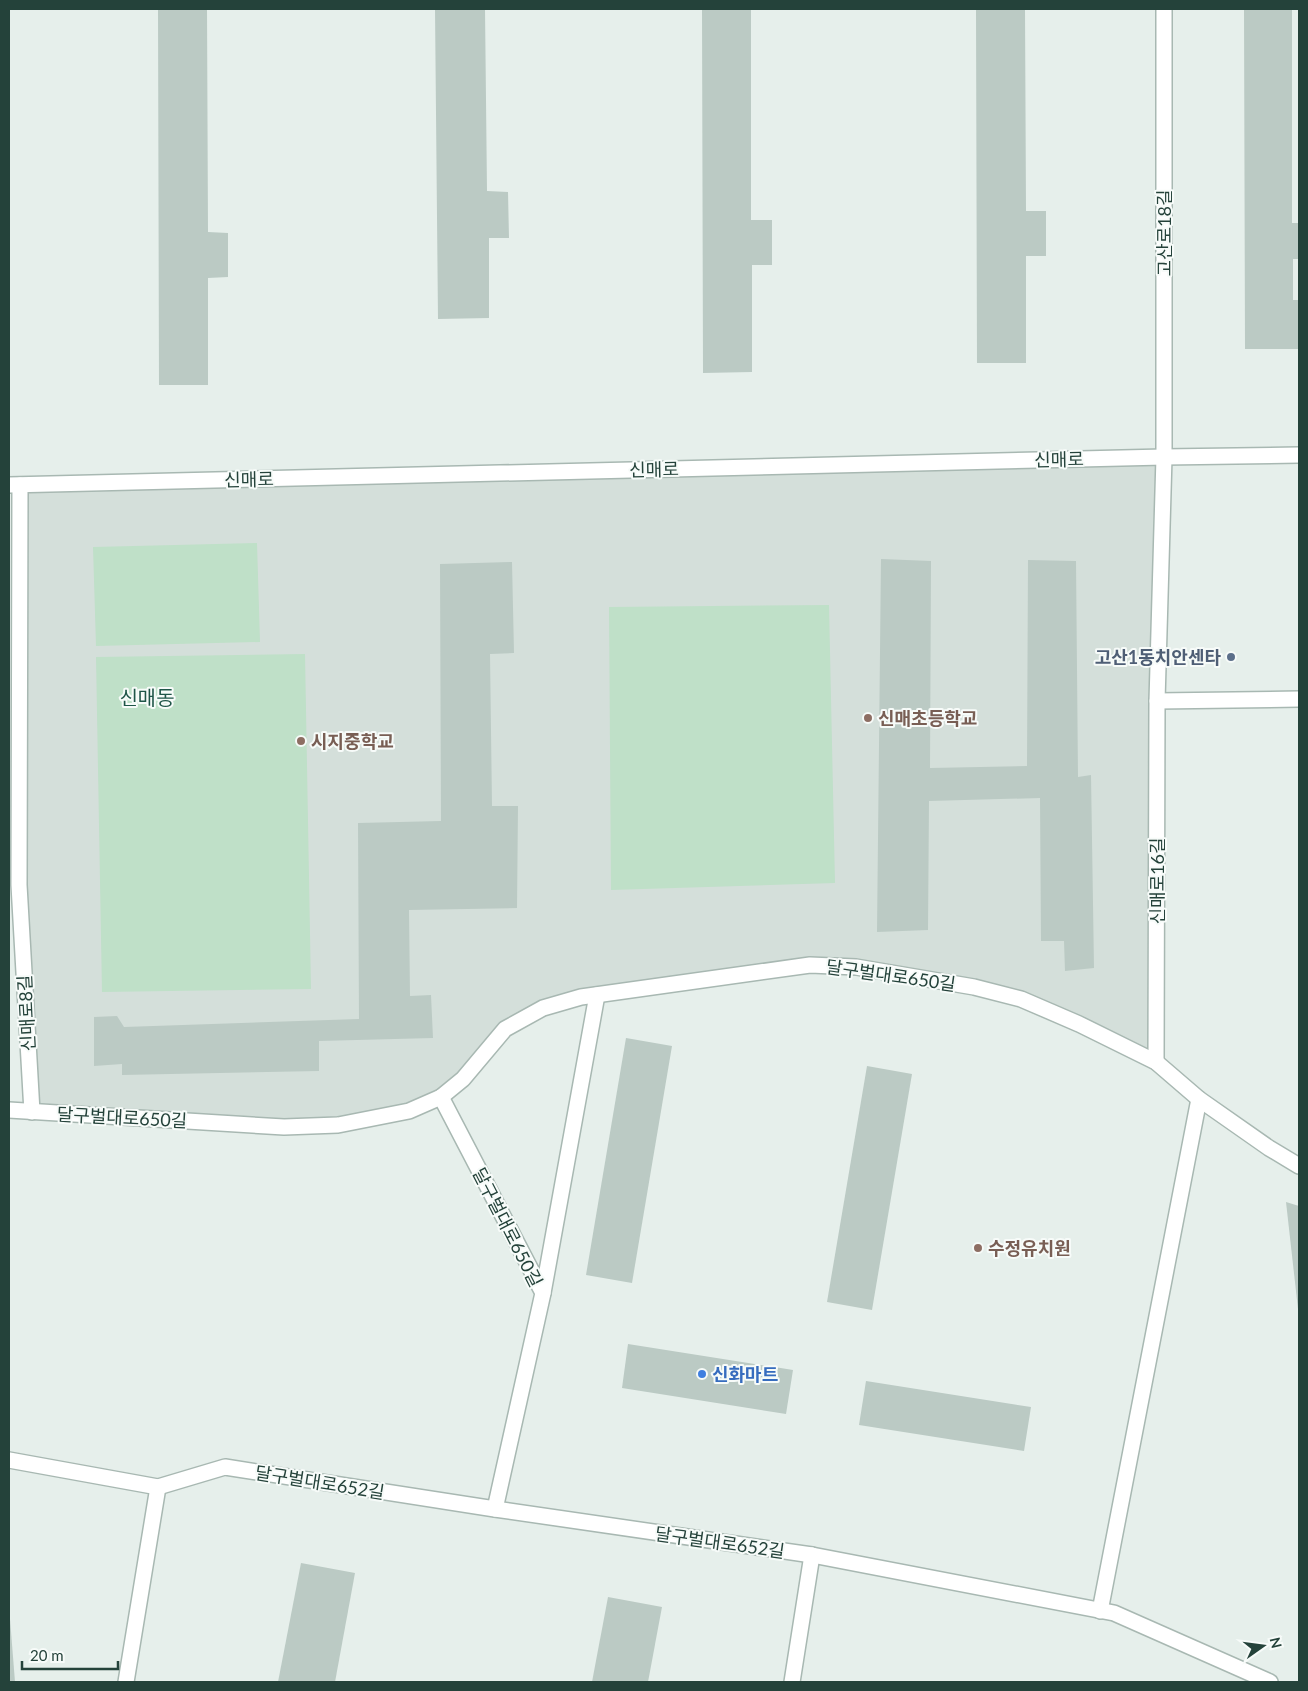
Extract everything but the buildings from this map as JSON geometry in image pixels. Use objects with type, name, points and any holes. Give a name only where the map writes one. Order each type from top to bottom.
[{"type":"street","name":"고산로18길","points":[[1164,9],[1164,457]]},
{"type":"street","name":"신매로","points":[[15,485],[1299,455]]},
{"type":"street","name":"신매로16길","points":[[1156,1062],[1157,701],[1164,457]]},
{"type":"street","name":"신매로8길","points":[[15,485],[14,885],[32,1112]]},
{"type":"street","points":[[1157,701],[1299,699]]},
{"type":"street","name":"달구벌대로650길","points":[[9,1110],[284,1127],[338,1125],[408,1111],[441,1097],[463,1079],[505,1029],[543,1008],[581,997],[810,964],[856,968],[974,987],[1021,999],[1079,1024],[1156,1062],[1199,1099],[1269,1148],[1299,1166]]},
{"type":"street","points":[[543,1294],[597,995]]},
{"type":"street","name":"달구벌대로650길","points":[[441,1097],[543,1294],[494,1509]]},
{"type":"street","points":[[1100,1611],[1199,1099]]},
{"type":"street","name":"달구벌대로652길","points":[[9,1460],[158,1487],[224,1467],[494,1509],[812,1555],[1114,1613],[1270,1682]]},
{"type":"street","points":[[126,1682],[158,1487]]},
{"type":"street","points":[[792,1682],[812,1555]]},
{"type":"shaded area","points":[[1164,457],[1156,1062],[1021,999],[856,967],[581,997],[505,1029],[441,1097],[338,1125],[32,1112],[20,485]]},
{"type":"green space","points":[[257,543],[260,642],[96,646],[93,547]]},
{"type":"green space","points":[[829,605],[835,883],[611,890],[609,607]]},
{"type":"green space","points":[[305,654],[311,989],[102,992],[96,657]]},
{"type":"place","name":"고산1동치안센타","points":[[1231,657]]},
{"type":"place","name":"신매초등학교","points":[[868,718]]},
{"type":"place","name":"시지중학교","points":[[301,741]]},
{"type":"place","name":"수정유치원","points":[[978,1248]]},
{"type":"place","name":"신화마트","points":[[702,1374]]},
{"type":"district","name":"신매동","points":[[147,697]]}]
